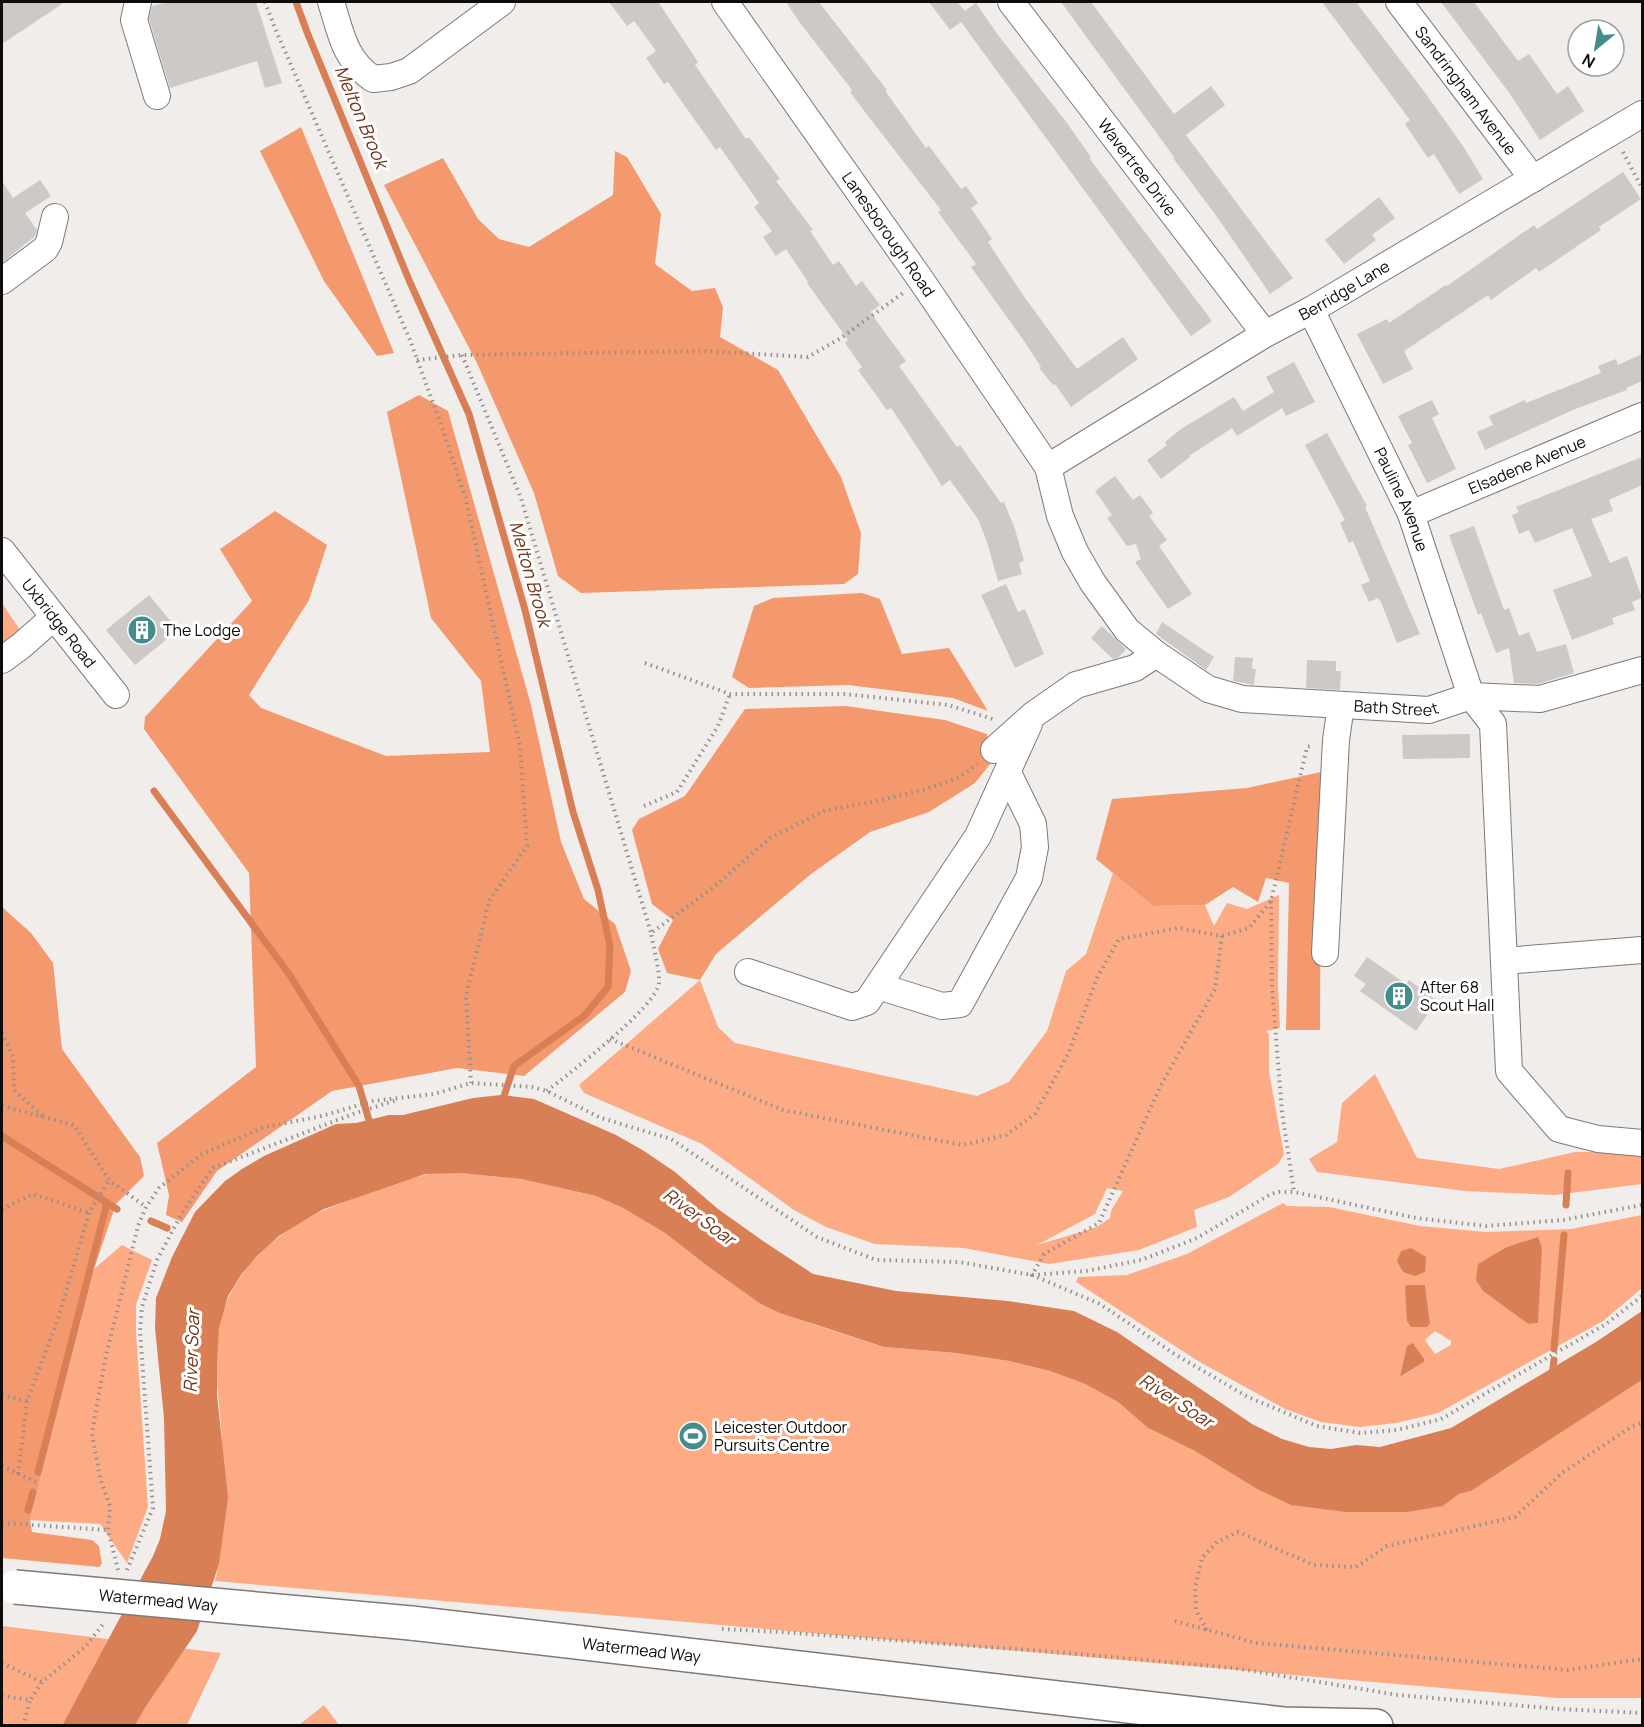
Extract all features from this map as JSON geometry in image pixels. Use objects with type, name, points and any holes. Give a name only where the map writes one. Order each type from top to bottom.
[{"type":"highway","name":"Watermead Way","points":[[8,1586],[411,1623],[1285,1725],[1376,1725]]},
{"type":"street","points":[[138,2],[134,20],[157,96]]},
{"type":"street","points":[[331,2],[346,50],[358,69],[373,79],[391,77],[409,71],[502,2]]},
{"type":"street","name":"Lanesborough Road","points":[[725,2],[921,280],[1048,467]]},
{"type":"street","name":"Wavertree Drive","points":[[1011,2],[1265,334]]},
{"type":"street","name":"Sandringham Avenue","points":[[1400,2],[1533,179]]},
{"type":"street","name":"Berridge Lane","points":[[1048,467],[1265,334],[1311,310],[1642,114]]},
{"type":"street","points":[[2,281],[45,249],[55,218]]},
{"type":"street","name":"Pauline Avenue","points":[[1311,310],[1411,514],[1471,696],[1493,724],[1509,1071],[1559,1129],[1598,1139],[1642,1143]]},
{"type":"street","name":"Elsadene Avenue","points":[[1411,514],[1642,416]]},
{"type":"street","name":"Bath Street","points":[[1048,467],[1060,516],[1075,552],[1092,583],[1127,630],[1156,654],[1208,689],[1242,699],[1429,710],[1471,696],[1540,699],[1642,670]]},
{"type":"street","name":"Uxbridge Road","points":[[2,551],[116,695]]},
{"type":"street","points":[[2,660],[54,617]]},
{"type":"street","points":[[994,750],[1026,721],[1076,685],[1135,668],[1156,654]]},
{"type":"street","points":[[1325,953],[1336,740],[1341,705]]},
{"type":"street","points":[[748,972],[852,1007],[867,1002],[978,836],[1008,773],[1026,721]]},
{"type":"street","points":[[878,986],[942,1006],[960,1004],[1029,878],[1035,847],[1033,824],[1008,773]]},
{"type":"street","points":[[1504,961],[1642,950]]},
{"type":"path","points":[[265,2],[417,360],[466,500],[496,630],[521,758],[527,846],[489,901],[466,996],[471,1083]]},
{"type":"path","points":[[1613,133],[1642,188]]},
{"type":"path","points":[[417,360],[462,355],[706,351],[808,357],[841,338],[921,280]]},
{"type":"path","points":[[462,355],[521,498],[651,933],[659,985],[650,1002],[610,1039],[547,1091]]},
{"type":"path","points":[[645,663],[730,694],[845,694],[948,705],[1026,721]]},
{"type":"path","points":[[644,806],[677,792],[718,726],[730,694]]},
{"type":"path","points":[[1294,1192],[1278,1067],[1272,987],[1271,901],[1307,747],[1336,740]]},
{"type":"path","points":[[651,933],[714,886],[770,838],[826,810],[923,790],[960,777],[994,750]]},
{"type":"path","points":[[610,1039],[783,1110],[962,1145],[1006,1135],[1035,1114],[1069,1052],[1098,978],[1119,939],[1179,928],[1222,936],[1249,928],[1271,901]]},
{"type":"path","points":[[1032,1275],[1044,1254],[1099,1223],[1161,1086],[1215,988],[1222,936]]},
{"type":"path","points":[[2,1033],[13,1057],[14,1090],[46,1119]]},
{"type":"path","points":[[408,1096],[353,1114],[213,1168],[182,1213],[157,1260],[142,1307],[140,1331],[153,1508],[127,1570],[120,1577],[108,1530],[110,1506],[100,1478],[92,1433],[105,1360],[138,1226],[146,1207],[159,1188],[202,1154],[265,1127],[350,1109],[373,1101],[408,1096],[434,1094],[471,1083],[532,1087],[547,1091],[602,1118],[671,1139],[818,1237],[876,1260],[959,1262],[1032,1275],[1100,1304],[1176,1355],[1248,1398],[1317,1426],[1360,1433],[1397,1430],[1441,1419],[1606,1324],[1642,1296]]},
{"type":"path","points":[[2,1106],[74,1125],[109,1180],[146,1207]]},
{"type":"path","points":[[18,1474],[27,1401],[58,1319],[89,1213],[109,1180]]},
{"type":"path","points":[[1032,1275],[1086,1271],[1141,1260],[1197,1238],[1270,1194],[1279,1192],[1294,1192],[1416,1218],[1486,1226],[1563,1220],[1642,1205]]},
{"type":"path","points":[[2,1209],[33,1194],[89,1213]]},
{"type":"path","points":[[2,1395],[27,1401]]},
{"type":"path","points":[[1207,1630],[1196,1610],[1194,1588],[1202,1558],[1216,1542],[1238,1532],[1314,1565],[1356,1567],[1387,1546],[1515,1516],[1562,1473],[1631,1427],[1642,1423]]},
{"type":"path","points":[[2,1466],[38,1483]]},
{"type":"path","points":[[2,1523],[108,1530]]},
{"type":"path","points":[[23,1725],[30,1700],[42,1682],[85,1647],[103,1625],[107,1615]]},
{"type":"path","points":[[1175,1621],[1256,1643],[1568,1670],[1642,1659]]},
{"type":"path","points":[[715,1629],[1056,1652],[1234,1668],[1398,1695],[1559,1709],[1642,1713]]},
{"type":"path","points":[[2,1663],[42,1682]]},
{"type":"path","points":[[2,1696],[30,1700]]},
{"type":"shaded area","points":[[301,127],[394,353],[377,356],[324,281],[260,151]]},
{"type":"shaded area","points":[[615,151],[627,157],[661,214],[655,264],[692,291],[715,288],[723,307],[720,337],[778,370],[841,477],[861,533],[858,574],[844,584],[581,593],[558,576],[534,493],[477,363],[384,185],[443,158],[478,219],[499,239],[529,247],[613,195]]},
{"type":"shaded area","points":[[419,395],[448,411],[531,705],[561,842],[584,899],[615,924],[631,971],[625,992],[524,1076],[457,1068],[332,1091],[217,1171],[182,1222],[166,1215],[169,1195],[157,1143],[256,1067],[249,873],[144,729],[145,717],[252,601],[220,549],[275,511],[327,545],[309,600],[249,695],[261,708],[386,756],[490,752],[481,681],[431,618],[387,412]]},
{"type":"shaded area","points":[[862,593],[880,599],[902,654],[949,648],[988,711],[953,698],[848,685],[749,688],[732,677],[754,606],[773,598]]},
{"type":"shaded area","points":[[2,603],[32,648],[2,669]]},
{"type":"shaded area","points":[[845,706],[945,720],[987,734],[991,763],[975,783],[929,812],[870,832],[811,874],[716,954],[700,980],[667,973],[658,949],[673,920],[652,904],[632,830],[639,819],[685,796],[745,709]]},
{"type":"shaded area","points":[[1321,772],[1320,1030],[1286,1030],[1289,883],[1266,878],[1258,902],[1233,887],[1205,905],[1153,906],[1096,859],[1112,799],[1247,788]]},
{"type":"shaded area","points":[[1113,873],[1153,906],[1205,905],[1214,926],[1227,903],[1247,909],[1279,895],[1280,1028],[1266,1031],[1269,1034],[1269,1072],[1284,1154],[1278,1164],[1229,1197],[1194,1210],[1197,1227],[1139,1250],[1049,1264],[964,1248],[875,1244],[826,1227],[794,1210],[702,1144],[584,1093],[579,1085],[700,980],[718,1027],[735,1043],[977,1096],[1009,1082],[1047,1031],[1066,971],[1086,954]],"holes":[[[1107,1188],[1123,1191],[1111,1211],[1110,1218],[1097,1227],[1037,1245],[1095,1214]]]},
{"type":"shaded area","points":[[2,907],[31,933],[53,963],[62,1049],[140,1157],[144,1176],[116,1204],[94,1269],[30,1520],[32,1532],[92,1540],[99,1546],[102,1564],[99,1567],[2,1558]]},
{"type":"shaded area","points":[[1375,1074],[1417,1158],[1499,1169],[1575,1152],[1642,1151],[1642,1184],[1555,1195],[1465,1191],[1317,1172],[1309,1159],[1337,1142],[1342,1103]]},
{"type":"shaded area","name":"Leicester Outdoor Pursuits Centre","points":[[433,1173],[460,1173],[521,1179],[596,1196],[623,1208],[665,1233],[759,1303],[818,1326],[884,1347],[956,1353],[1009,1361],[1050,1371],[1085,1384],[1118,1402],[1148,1428],[1193,1450],[1257,1489],[1443,1506],[1459,1494],[1471,1491],[1642,1380],[1642,1698],[1558,1698],[215,1581],[219,1564],[222,1475],[216,1356],[219,1327],[225,1305],[235,1285],[248,1266],[264,1250],[301,1222],[321,1212],[414,1178]]},
{"type":"shaded area","points":[[1283,1203],[1287,1206],[1329,1207],[1420,1226],[1486,1232],[1571,1229],[1642,1215],[1642,1288],[1603,1321],[1438,1413],[1396,1423],[1360,1427],[1321,1422],[1285,1409],[1198,1361],[1076,1282],[1078,1277],[1127,1275],[1187,1254]],"holes":[[[1538,1238],[1538,1323],[1528,1324],[1483,1291],[1507,1247]],[[1407,1285],[1425,1285],[1430,1323]],[[1435,1331],[1451,1341],[1451,1345],[1435,1354],[1425,1340]],[[1415,1345],[1424,1362],[1400,1376]]]},
{"type":"shaded area","points":[[122,1245],[152,1260],[136,1305],[148,1507],[127,1563],[100,1524],[30,1520],[94,1269]]},
{"type":"shaded area","points":[[2,1626],[221,1653],[187,1725],[2,1726]]},
{"type":"shaded area","points":[[324,1705],[339,1725],[299,1725]]},
{"type":"water","name":"River Soar","points":[[501,1095],[534,1099],[616,1135],[644,1151],[675,1172],[718,1209],[813,1274],[896,1291],[1008,1301],[1074,1311],[1117,1332],[1252,1424],[1282,1439],[1309,1447],[1331,1449],[1356,1445],[1380,1447],[1451,1428],[1596,1342],[1642,1311],[1642,1380],[1471,1491],[1459,1494],[1443,1506],[1407,1512],[1346,1512],[1291,1505],[1257,1489],[1193,1450],[1148,1428],[1118,1402],[1085,1384],[1050,1371],[1009,1361],[956,1353],[884,1347],[780,1313],[759,1303],[665,1233],[623,1208],[596,1196],[521,1179],[460,1173],[425,1174],[324,1209],[279,1236],[241,1275],[228,1296],[219,1328],[217,1395],[228,1498],[219,1564],[197,1631],[135,1725],[62,1726],[160,1539],[166,1511],[164,1418],[155,1328],[156,1298],[172,1257],[195,1212],[225,1181],[242,1169],[264,1156],[336,1124],[356,1123],[389,1115],[403,1115],[473,1098]]},
{"type":"water","points":[[1538,1237],[1542,1248],[1538,1323],[1528,1324],[1483,1291],[1476,1280],[1478,1264],[1507,1247]]},
{"type":"water","points":[[1411,1248],[1426,1257],[1425,1272],[1415,1276],[1403,1272],[1397,1261],[1401,1251]]},
{"type":"water","points":[[1425,1285],[1430,1323],[1427,1327],[1411,1327],[1407,1321],[1405,1287]]},
{"type":"water","points":[[1413,1343],[1424,1362],[1400,1377],[1407,1346]]},
{"type":"building","points":[[2,2],[65,2],[2,44]]},
{"type":"building","points":[[167,2],[256,2],[282,83],[265,88],[257,61],[170,88],[149,19],[152,6]]},
{"type":"building","points":[[609,2],[661,2],[659,3],[698,62],[695,65],[746,139],[749,137],[780,179],[776,181],[813,230],[810,231],[833,265],[839,261],[856,286],[862,281],[880,305],[870,312],[906,361],[899,366],[957,447],[960,445],[1001,503],[1004,502],[1024,561],[1019,563],[1022,574],[998,581],[978,519],[950,480],[942,486],[891,408],[887,410],[858,370],[862,367],[845,343],[848,340],[786,249],[776,256],[763,237],[772,231],[754,207],[759,203],[720,147],[716,150],[668,82],[664,84],[646,58],[656,51],[634,21],[627,26]]},
{"type":"building","points":[[786,2],[819,2],[887,90],[886,92],[926,148],[929,146],[961,189],[966,186],[978,203],[971,208],[992,239],[988,242],[1077,369],[1123,337],[1138,359],[1071,407],[1055,384],[1053,385],[1039,368],[1041,367],[1024,341],[971,267],[976,264],[938,212],[941,210],[850,92],[852,90]]},
{"type":"building","points":[[929,2],[957,2],[965,11],[976,3],[1212,321],[1191,336],[961,22],[950,30]]},
{"type":"building","points":[[1061,2],[1091,2],[1174,114],[1211,86],[1225,105],[1186,135],[1293,278],[1270,294],[1220,221]]},
{"type":"building","points":[[1322,2],[1356,2],[1423,90],[1463,146],[1483,179],[1459,194],[1434,154],[1428,158],[1405,124],[1410,120]]},
{"type":"building","points":[[1441,2],[1474,2],[1518,61],[1529,54],[1557,94],[1568,86],[1584,111],[1540,140],[1510,94]]},
{"type":"building","points":[[1623,172],[1641,199],[1599,227],[1601,230],[1539,272],[1536,268],[1491,300],[1488,295],[1404,351],[1413,369],[1383,384],[1357,334],[1387,319],[1389,323],[1447,286],[1534,225],[1537,229]]},
{"type":"building","points":[[40,180],[51,196],[25,213],[37,230],[35,236],[2,263],[2,181],[13,198]]},
{"type":"building","points":[[1379,197],[1395,218],[1372,235],[1376,240],[1344,264],[1325,240]]},
{"type":"building","points":[[1642,354],[1642,381],[1626,388],[1627,390],[1575,409],[1485,450],[1477,432],[1493,425],[1489,416],[1525,400],[1526,403],[1601,373],[1598,366],[1616,359],[1618,365]]},
{"type":"building","points":[[1294,362],[1315,402],[1286,416],[1282,408],[1237,436],[1232,428],[1189,456],[1161,479],[1147,460],[1167,445],[1165,442],[1181,429],[1234,397],[1243,411],[1274,392],[1266,377]]},
{"type":"building","points":[[1432,400],[1439,414],[1432,418],[1456,469],[1427,483],[1408,445],[1412,443],[1398,416]]},
{"type":"building","points":[[1327,433],[1367,506],[1365,507],[1420,634],[1397,643],[1381,602],[1378,598],[1369,602],[1361,585],[1370,581],[1353,541],[1349,543],[1340,523],[1345,520],[1305,445]]},
{"type":"building","points":[[1642,457],[1642,485],[1609,500],[1613,511],[1591,519],[1610,563],[1627,556],[1642,598],[1632,602],[1635,610],[1612,618],[1614,624],[1572,640],[1553,590],[1592,576],[1572,528],[1535,543],[1529,530],[1519,534],[1512,515],[1519,512],[1516,507]]},
{"type":"building","points":[[1115,476],[1133,500],[1140,495],[1153,513],[1149,516],[1167,540],[1159,546],[1192,594],[1168,609],[1135,562],[1141,559],[1136,544],[1127,546],[1107,518],[1112,515],[1095,491]]},
{"type":"building","points":[[1474,526],[1504,610],[1509,608],[1519,636],[1529,632],[1537,652],[1566,644],[1574,673],[1538,684],[1514,683],[1509,648],[1496,653],[1481,613],[1478,615],[1449,535]]},
{"type":"building","points":[[1006,584],[1018,612],[1025,609],[1044,654],[1015,668],[981,595]]},
{"type":"building","name":"The Lodge","points":[[149,595],[178,630],[135,665],[106,630]]},
{"type":"building","points":[[1162,622],[1214,657],[1206,670],[1156,634]]},
{"type":"building","points":[[1102,626],[1126,649],[1119,657],[1113,659],[1091,638]]},
{"type":"building","points":[[1235,657],[1253,658],[1252,669],[1256,669],[1254,685],[1233,681]]},
{"type":"building","points":[[1307,660],[1336,661],[1336,671],[1341,671],[1340,690],[1306,688]]},
{"type":"building","points":[[1470,734],[1470,758],[1403,759],[1402,735]]},
{"type":"building","name":"After 68 Scout Hall","points":[[1367,957],[1406,984],[1409,980],[1437,1001],[1416,1031],[1360,991],[1366,984],[1354,976]]},
{"type":"waterway","name":"Melton Brook","points":[[296,2],[409,280],[469,414],[525,610],[573,812],[598,890],[610,946],[608,987],[584,1016],[514,1066],[502,1102]]},
{"type":"waterway","points":[[154,791],[289,974],[359,1086],[371,1127]]},
{"type":"waterway","points":[[2,1136],[117,1209]]},
{"type":"waterway","points":[[1566,1205],[1568,1173]]},
{"type":"waterway","points":[[38,1472],[107,1203]]},
{"type":"waterway","points":[[151,1221],[167,1228]]},
{"type":"waterway","points":[[1554,1349],[1564,1235]]},
{"type":"waterway","points":[[1552,1376],[1554,1360]]},
{"type":"waterway","points":[[28,1510],[33,1492]]},
{"type":"place","name":"The Lodge","points":[[142,630]]},
{"type":"place","name":"After 68 Scout Hall","points":[[1399,996]]},
{"type":"place","name":"Leicester Outdoor Pursuits Centre","points":[[693,1436]]}]
